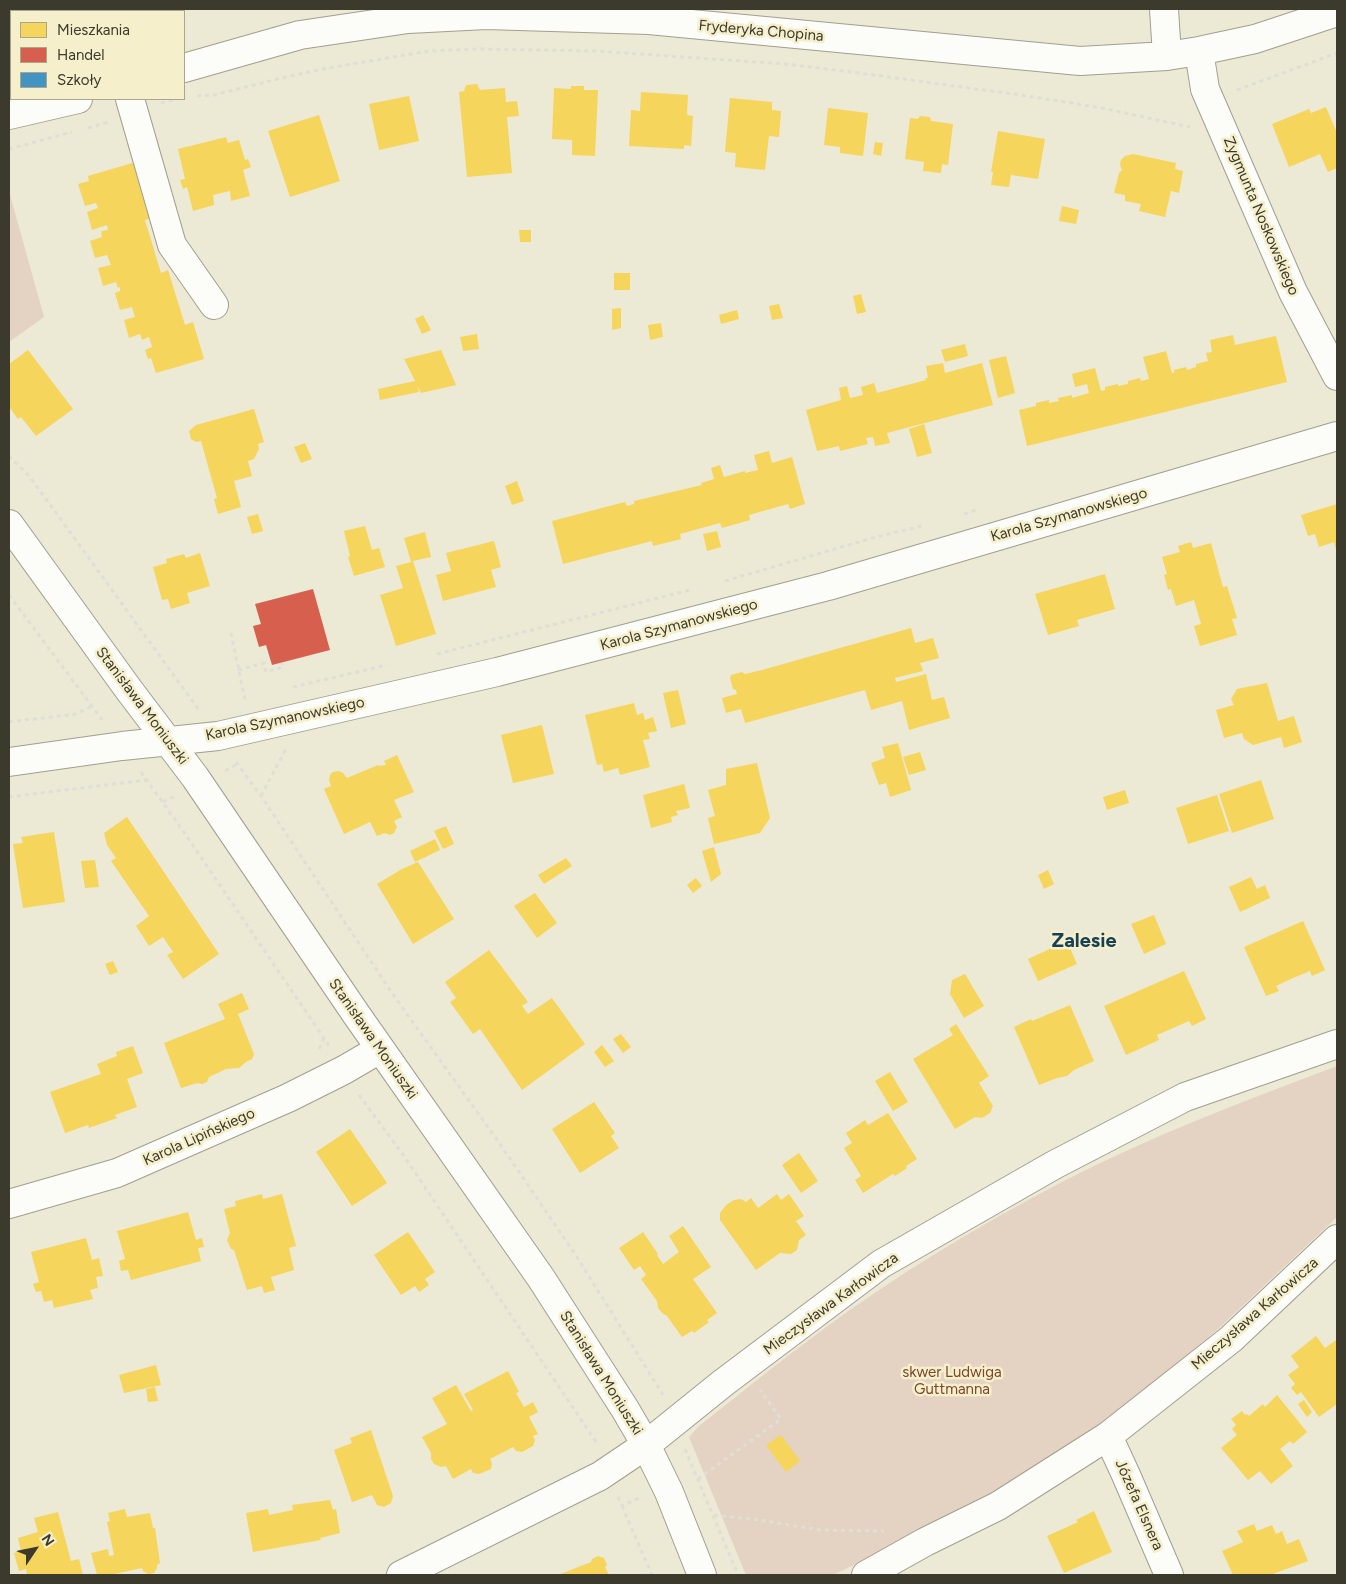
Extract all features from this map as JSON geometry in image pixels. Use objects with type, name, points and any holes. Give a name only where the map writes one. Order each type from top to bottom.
[{"type":"street","points":[[1164,9],[1167,56]]},
{"type":"street","name":"Fryderyka Chopina","points":[[185,68],[300,36],[408,19],[486,15],[649,20],[1080,61],[1167,56],[1199,51],[1255,39],[1337,12]]},
{"type":"street","name":"Zygmunta Noskowskiego","points":[[1199,51],[1205,89],[1293,292],[1337,376]]},
{"type":"street","points":[[9,115],[74,100]]},
{"type":"street","points":[[130,100],[172,245],[214,305]]},
{"type":"street","name":"Karola Szymanowskiego","points":[[9,762],[218,736],[535,662],[828,586],[1337,436]]},
{"type":"street","name":"Stanisława Moniuszki","points":[[9,524],[195,777],[380,1049],[541,1278],[615,1393],[646,1446],[669,1492],[702,1575]]},
{"type":"street","name":"Mieczysława Karłowicza","points":[[401,1575],[587,1484],[646,1446],[744,1368],[882,1264],[1054,1165],[1185,1097],[1337,1044]]},
{"type":"street","name":"Karola Lipińskiego","points":[[9,1204],[117,1173],[288,1098],[344,1070],[380,1049]]},
{"type":"street","name":"Mieczysława Karłowicza","points":[[866,1575],[925,1542],[998,1506],[1108,1436],[1231,1339],[1337,1239]]},
{"type":"street","name":"Józefa Elsnera","points":[[1108,1436],[1169,1575]]},
{"type":"path","points":[[174,10],[181,9]]},
{"type":"path","points":[[191,96],[214,95],[328,68],[429,51],[478,48],[596,52],[786,64],[1021,95],[1102,108],[1193,127]]},
{"type":"path","points":[[1232,96],[1238,89],[1337,53]]},
{"type":"path","points":[[9,456],[30,477],[201,713]]},
{"type":"path","points":[[718,582],[909,529]]},
{"type":"path","points":[[430,656],[699,587]]},
{"type":"path","points":[[9,595],[98,715]]},
{"type":"path","points":[[231,633],[245,700]]},
{"type":"path","points":[[238,670],[264,663],[266,672],[283,667],[282,663]]},
{"type":"path","points":[[288,688],[392,664]]},
{"type":"path","points":[[236,703],[254,698]]},
{"type":"path","points":[[9,722],[76,714],[92,706]]},
{"type":"path","points":[[261,796],[287,747]]},
{"type":"path","points":[[234,759],[261,796],[392,993],[575,1254],[668,1403]]},
{"type":"path","points":[[225,771],[237,764]]},
{"type":"path","points":[[138,768],[164,802],[332,1050]]},
{"type":"path","points":[[9,797],[146,780]]},
{"type":"path","points":[[164,802],[176,795]]},
{"type":"path","points":[[356,1090],[404,1156],[600,1448]]},
{"type":"path","points":[[698,1479],[781,1419],[744,1368]]},
{"type":"path","points":[[682,1442],[738,1575]]},
{"type":"path","points":[[616,1493],[652,1575]]},
{"type":"path","points":[[622,1506],[639,1498]]},
{"type":"path","points":[[714,1515],[820,1530],[901,1531],[925,1542]]},
{"type":"green space","points":[[9,191],[44,317],[9,342]]},
{"type":"green space","name":"skwer Ludwiga Guttmanna","points":[[1337,1066],[1337,1217],[1218,1329],[1129,1404],[1001,1489],[932,1527],[833,1575],[746,1575],[689,1437],[699,1426],[790,1354],[850,1310],[939,1252],[1000,1216],[1062,1182],[1129,1149]]},
{"type":"building: Mieszkania","points":[[477,84],[480,90],[505,88],[506,102],[517,101],[519,116],[507,117],[512,173],[467,177],[459,92],[464,91],[466,85]]},
{"type":"building: Mieszkania","points":[[571,86],[584,86],[584,90],[598,90],[595,156],[572,155],[572,140],[552,139],[554,88],[571,89]]},
{"type":"building: Mieszkania","points":[[641,92],[688,95],[687,115],[693,116],[691,146],[684,145],[684,149],[629,146],[631,110],[640,111]]},
{"type":"building: Mieszkania","points":[[409,96],[419,141],[379,150],[369,104]]},
{"type":"building: Mieszkania","points":[[730,98],[772,102],[772,110],[781,111],[779,137],[769,136],[765,170],[735,167],[736,153],[725,152]]},
{"type":"building: Mieszkania","points":[[1326,107],[1337,133],[1337,168],[1328,172],[1320,154],[1289,167],[1272,124],[1309,109],[1311,113]]},
{"type":"building: Mieszkania","points":[[828,108],[868,113],[863,156],[840,153],[840,147],[824,145]]},
{"type":"building: Mieszkania","points":[[319,115],[340,181],[290,197],[268,131]]},
{"type":"building: Mieszkania","points":[[920,116],[930,117],[931,121],[953,124],[948,165],[942,164],[941,173],[923,171],[924,162],[905,159],[910,118],[918,119]]},
{"type":"building: Mieszkania","points":[[998,131],[1045,139],[1038,179],[1011,175],[1009,187],[991,185],[993,172],[991,172]]},
{"type":"building: Mieszkania","points":[[226,137],[228,143],[239,140],[245,160],[248,159],[251,167],[243,170],[250,196],[231,201],[230,191],[213,195],[214,205],[193,211],[187,187],[183,189],[180,180],[185,179],[178,149]]},
{"type":"building: Mieszkania","points":[[875,142],[883,143],[881,156],[873,154]]},
{"type":"building: Mieszkania","points":[[1133,154],[1176,163],[1175,169],[1183,171],[1179,193],[1171,191],[1165,217],[1139,211],[1141,204],[1125,201],[1125,195],[1114,193],[1119,173],[1122,170],[1121,160],[1125,156]]},
{"type":"building: Mieszkania","points":[[136,162],[153,218],[145,220],[161,273],[168,270],[185,325],[193,322],[204,359],[156,373],[151,358],[148,359],[145,350],[152,347],[149,337],[142,340],[140,334],[129,338],[124,320],[135,317],[132,307],[120,310],[115,293],[120,291],[120,287],[118,288],[116,282],[103,286],[98,268],[111,265],[107,255],[95,258],[90,241],[102,237],[101,231],[108,230],[107,225],[92,230],[87,212],[98,208],[96,203],[85,206],[78,184],[89,181],[88,176]]},
{"type":"building: Mieszkania","points":[[1062,206],[1079,210],[1076,224],[1059,221]]},
{"type":"building: Mieszkania","points":[[519,230],[531,230],[531,242],[520,242]]},
{"type":"building: Mieszkania","points":[[614,273],[630,273],[630,290],[614,290]]},
{"type":"building: Mieszkania","points":[[861,294],[866,312],[857,314],[853,296]]},
{"type":"building: Mieszkania","points":[[779,304],[783,318],[772,320],[769,306]]},
{"type":"building: Mieszkania","points":[[621,308],[621,328],[612,330],[612,309]]},
{"type":"building: Mieszkania","points":[[737,310],[739,319],[721,324],[719,315]]},
{"type":"building: Mieszkania","points":[[423,315],[431,330],[422,334],[415,319]]},
{"type":"building: Mieszkania","points":[[661,323],[663,337],[650,340],[648,325]]},
{"type":"building: Mieszkania","points":[[477,334],[479,349],[463,351],[460,337]]},
{"type":"building: Mieszkania","points":[[1233,335],[1235,345],[1276,336],[1287,382],[1027,446],[1019,410],[1036,406],[1036,403],[1049,400],[1049,403],[1059,401],[1058,398],[1072,395],[1072,398],[1089,393],[1087,384],[1075,387],[1072,374],[1095,368],[1101,391],[1105,390],[1105,387],[1128,384],[1128,381],[1140,378],[1141,381],[1149,379],[1143,357],[1166,351],[1172,373],[1174,373],[1174,370],[1186,367],[1187,370],[1196,367],[1196,364],[1208,361],[1206,353],[1212,352],[1210,340]]},
{"type":"building: Mieszkania","points":[[965,344],[968,356],[945,362],[941,350]]},
{"type":"building: Mieszkania","points":[[28,350],[73,409],[36,436],[21,417],[18,419],[9,407],[9,364]]},
{"type":"building: Mieszkania","points":[[441,350],[456,385],[421,393],[417,386],[419,392],[380,400],[378,389],[415,381],[404,359]]},
{"type":"building: Mieszkania","points":[[1006,356],[1015,393],[998,398],[989,360]]},
{"type":"building: Mieszkania","points":[[943,363],[945,373],[982,363],[993,405],[887,433],[890,443],[875,446],[873,437],[866,438],[868,444],[840,451],[839,446],[817,451],[806,410],[841,400],[839,388],[847,386],[850,398],[863,395],[861,387],[874,383],[877,393],[926,380],[925,378],[928,378],[926,366]]},
{"type":"building: Mieszkania","points":[[254,409],[264,442],[258,444],[259,449],[254,459],[248,461],[252,476],[234,481],[241,507],[218,514],[214,499],[217,498],[201,441],[196,442],[191,439],[189,431],[196,425]]},
{"type":"building: Mieszkania","points":[[924,424],[932,453],[917,457],[909,429]]},
{"type":"building: Mieszkania","points":[[305,443],[312,459],[301,463],[294,447]]},
{"type":"building: Mieszkania","points":[[769,451],[772,463],[792,457],[805,504],[790,509],[788,504],[749,515],[750,520],[722,528],[720,523],[680,534],[681,539],[653,546],[652,541],[563,564],[552,521],[625,502],[627,506],[634,504],[634,501],[702,485],[701,483],[714,479],[711,468],[720,465],[724,477],[745,471],[745,473],[758,470],[754,455]]},
{"type":"building: Mieszkania","points":[[517,481],[524,501],[512,505],[505,486]]},
{"type":"building: Mieszkania","points":[[1337,504],[1337,553],[1334,542],[1319,547],[1315,534],[1308,536],[1301,515]]},
{"type":"building: Mieszkania","points":[[258,514],[263,531],[252,534],[247,517]]},
{"type":"building: Mieszkania","points":[[365,526],[372,550],[379,548],[385,567],[354,576],[348,557],[350,556],[344,531]]},
{"type":"building: Mieszkania","points":[[717,531],[721,547],[707,551],[703,534]]},
{"type":"building: Mieszkania","points":[[425,532],[431,557],[413,561],[436,634],[396,646],[380,595],[403,588],[396,566],[411,562],[404,538]]},
{"type":"building: Mieszkania","points":[[494,541],[501,567],[491,570],[496,587],[443,601],[436,575],[451,571],[446,553]]},
{"type":"building: Mieszkania","points":[[1191,542],[1193,548],[1211,543],[1223,587],[1227,586],[1237,618],[1232,619],[1237,635],[1200,646],[1194,626],[1201,624],[1194,600],[1176,606],[1171,589],[1168,590],[1164,575],[1167,574],[1162,557],[1180,552],[1178,546]]},
{"type":"building: Mieszkania","points":[[200,553],[210,586],[187,593],[190,603],[171,609],[168,599],[162,600],[153,567],[167,563],[166,559],[184,554],[186,558]]},
{"type":"building: Mieszkania","points":[[1105,574],[1115,609],[1077,620],[1079,626],[1048,635],[1035,594]]},
{"type":"building: Mieszkania","points":[[911,628],[915,643],[933,638],[939,658],[920,663],[923,671],[895,678],[896,682],[926,674],[932,700],[944,697],[950,718],[909,730],[902,701],[871,710],[865,690],[745,723],[741,709],[726,713],[722,698],[737,694],[736,690],[733,689],[731,675],[762,670]]},
{"type":"building: Mieszkania","points":[[1267,683],[1278,721],[1294,716],[1302,742],[1284,748],[1281,737],[1253,745],[1244,739],[1242,733],[1224,738],[1216,710],[1234,705],[1231,699],[1237,689]]},
{"type":"building: Mieszkania","points":[[678,690],[686,724],[671,728],[663,693]]},
{"type":"building: Mieszkania","points":[[634,703],[637,715],[643,713],[645,720],[653,717],[657,731],[648,733],[650,739],[643,740],[650,767],[620,775],[618,768],[604,772],[602,764],[597,765],[585,715]]},
{"type":"building: Mieszkania","points":[[542,725],[554,774],[513,783],[501,735]]},
{"type":"building: Mieszkania","points":[[898,743],[911,790],[890,797],[886,783],[879,785],[871,763],[885,758],[882,747]]},
{"type":"building: Mieszkania","points":[[920,752],[926,770],[909,775],[903,757]]},
{"type":"building: Mieszkania","points":[[397,755],[414,792],[394,800],[402,817],[394,821],[397,827],[394,833],[390,835],[385,833],[377,836],[370,822],[344,834],[324,789],[331,786],[330,775],[333,772],[339,771],[347,778],[378,765],[386,765],[384,761]]},
{"type":"building: Mieszkania","points":[[757,763],[770,818],[760,833],[714,844],[708,818],[715,816],[708,790],[726,785],[726,769]]},
{"type":"building: Mieszkania","points":[[1261,780],[1274,819],[1232,833],[1219,794]]},
{"type":"building: Mieszkania","points":[[684,784],[690,808],[676,811],[678,815],[671,817],[672,822],[651,828],[643,795]]},
{"type":"building: Mieszkania","points":[[1125,790],[1129,803],[1107,810],[1103,797]]},
{"type":"building: Mieszkania","points":[[1217,795],[1229,831],[1188,844],[1176,808]]},
{"type":"building: Mieszkania","points":[[127,817],[219,954],[183,979],[167,955],[173,952],[163,937],[149,946],[136,926],[149,916],[111,861],[116,858],[107,845],[104,833]]},
{"type":"building: Mieszkania","points":[[446,826],[454,844],[443,849],[434,831]]},
{"type":"building: Mieszkania","points":[[54,832],[65,902],[23,908],[13,844],[23,843],[21,837]]},
{"type":"building: Mieszkania","points":[[435,839],[440,850],[415,862],[410,851]]},
{"type":"building: Mieszkania","points":[[714,847],[721,874],[711,882],[702,851]]},
{"type":"building: Mieszkania","points":[[566,858],[572,866],[544,884],[538,875]]},
{"type":"building: Mieszkania","points":[[95,860],[99,887],[85,888],[81,861]]},
{"type":"building: Mieszkania","points":[[418,862],[454,919],[413,944],[377,884]]},
{"type":"building: Mieszkania","points":[[1048,870],[1054,884],[1044,889],[1038,875]]},
{"type":"building: Mieszkania","points":[[1251,877],[1257,889],[1265,885],[1270,898],[1240,912],[1229,887]]},
{"type":"building: Mieszkania","points":[[696,878],[702,886],[693,893],[687,885]]},
{"type":"building: Mieszkania","points":[[535,893],[557,923],[537,938],[514,906]]},
{"type":"building: Mieszkania","points":[[1154,915],[1166,944],[1144,954],[1131,924]]},
{"type":"building: Mieszkania","points":[[1303,921],[1325,970],[1312,976],[1310,971],[1293,978],[1276,986],[1279,991],[1266,996],[1244,947]]},
{"type":"building: Mieszkania","points":[[1067,941],[1077,964],[1038,981],[1028,959]]},
{"type":"building: Mieszkania","points":[[489,950],[528,1002],[522,1006],[528,1014],[552,998],[585,1044],[522,1090],[480,1029],[473,1034],[450,1002],[456,998],[445,982]]},
{"type":"building: Mieszkania","points":[[113,961],[118,972],[110,975],[105,964]]},
{"type":"building: Mieszkania","points":[[1184,971],[1206,1019],[1192,1026],[1189,1021],[1157,1035],[1159,1040],[1126,1055],[1104,1006]]},
{"type":"building: Mieszkania","points":[[965,974],[984,1006],[964,1018],[950,994],[952,980]]},
{"type":"building: Mieszkania","points":[[242,993],[249,1009],[238,1014],[254,1054],[252,1059],[239,1068],[226,1069],[209,1077],[207,1082],[181,1088],[164,1043],[225,1019],[218,1004]]},
{"type":"building: Mieszkania","points":[[1070,1005],[1094,1061],[1074,1070],[1067,1076],[1039,1085],[1014,1027]]},
{"type":"building: Mieszkania","points":[[956,1024],[989,1076],[979,1083],[993,1106],[990,1113],[982,1118],[975,1117],[955,1129],[913,1059],[953,1035],[949,1029]]},
{"type":"building: Mieszkania","points":[[621,1034],[631,1047],[623,1053],[613,1039]]},
{"type":"building: Mieszkania","points":[[602,1045],[614,1061],[605,1067],[594,1052]]},
{"type":"building: Mieszkania","points":[[133,1046],[143,1073],[127,1079],[137,1107],[115,1115],[117,1118],[89,1128],[88,1125],[65,1133],[50,1092],[101,1074],[97,1064],[117,1056],[116,1052]]},
{"type":"building: Mieszkania","points":[[890,1072],[908,1102],[893,1111],[875,1081]]},
{"type":"building: Mieszkania","points":[[594,1102],[615,1133],[611,1136],[619,1148],[580,1173],[552,1129]]},
{"type":"building: Mieszkania","points":[[888,1113],[917,1159],[895,1176],[893,1174],[863,1193],[855,1180],[861,1176],[844,1148],[852,1143],[846,1133],[865,1120],[868,1125]]},
{"type":"building: Mieszkania","points":[[350,1129],[387,1183],[352,1206],[316,1152]]},
{"type":"building: Mieszkania","points":[[799,1153],[818,1181],[801,1193],[782,1165]]},
{"type":"building: Mieszkania","points":[[262,1194],[263,1199],[282,1194],[296,1246],[289,1248],[294,1270],[271,1277],[275,1290],[264,1293],[262,1286],[247,1290],[234,1250],[231,1249],[227,1240],[230,1233],[224,1209],[236,1206],[235,1201]]},
{"type":"building: Mieszkania","points":[[777,1194],[781,1200],[789,1194],[804,1216],[796,1221],[806,1235],[799,1240],[797,1250],[791,1254],[780,1253],[756,1270],[720,1220],[720,1213],[726,1205],[734,1200],[741,1199],[746,1202],[751,1198],[758,1208]]},
{"type":"building: Mieszkania","points":[[188,1212],[196,1240],[202,1238],[204,1247],[198,1248],[201,1261],[131,1280],[128,1270],[121,1271],[119,1261],[125,1259],[117,1231]]},
{"type":"building: Mieszkania","points":[[683,1226],[711,1267],[693,1279],[717,1313],[707,1320],[709,1322],[694,1333],[692,1331],[682,1337],[667,1316],[658,1308],[657,1301],[641,1279],[646,1275],[640,1266],[634,1270],[619,1248],[643,1232],[663,1264],[679,1252],[669,1236]]},
{"type":"building: Mieszkania","points":[[408,1232],[435,1272],[425,1279],[429,1285],[419,1292],[415,1286],[401,1295],[374,1255]]},
{"type":"building: Mieszkania","points":[[86,1238],[92,1260],[99,1258],[103,1276],[96,1277],[98,1288],[90,1290],[93,1299],[54,1308],[52,1300],[44,1302],[41,1291],[36,1292],[33,1284],[39,1282],[31,1252]]},
{"type":"building: Mieszkania","points":[[1316,1336],[1325,1348],[1336,1340],[1337,1342],[1337,1404],[1319,1417],[1301,1392],[1297,1395],[1291,1388],[1295,1384],[1288,1375],[1299,1367],[1291,1356]]},
{"type":"building: Mieszkania","points":[[156,1365],[161,1385],[124,1393],[119,1375]]},
{"type":"building: Mieszkania","points":[[508,1371],[519,1392],[516,1393],[524,1407],[533,1402],[538,1412],[529,1417],[538,1434],[533,1436],[535,1440],[533,1446],[522,1452],[516,1451],[513,1447],[490,1459],[492,1463],[491,1469],[479,1474],[473,1473],[471,1469],[453,1479],[446,1466],[441,1467],[434,1464],[431,1459],[431,1453],[422,1437],[447,1424],[432,1398],[456,1385],[471,1411],[473,1410],[464,1394]]},
{"type":"building: Mieszkania","points":[[155,1387],[158,1401],[148,1402],[146,1389]]},
{"type":"building: Mieszkania","points":[[1277,1395],[1307,1432],[1293,1444],[1290,1441],[1280,1449],[1293,1466],[1271,1484],[1260,1471],[1248,1480],[1221,1448],[1237,1435],[1232,1429],[1236,1425],[1231,1419],[1242,1411],[1245,1415],[1249,1416],[1263,1404],[1265,1407]]},
{"type":"building: Mieszkania","points":[[1304,1400],[1312,1412],[1307,1417],[1298,1404]]},
{"type":"building: Mieszkania","points":[[371,1430],[393,1496],[391,1503],[384,1507],[377,1505],[372,1495],[352,1502],[334,1450],[352,1443],[350,1438]]},
{"type":"building: Mieszkania","points":[[781,1435],[800,1461],[786,1472],[766,1445]]},
{"type":"building: Mieszkania","points":[[330,1500],[333,1510],[336,1509],[340,1533],[320,1538],[321,1540],[253,1552],[246,1513],[268,1509],[269,1515],[293,1510],[292,1505]]},
{"type":"building: Mieszkania","points":[[125,1509],[127,1517],[150,1513],[153,1528],[155,1528],[160,1563],[157,1565],[154,1573],[148,1574],[142,1568],[110,1575],[97,1575],[91,1553],[108,1549],[109,1556],[114,1555],[107,1522],[110,1521],[108,1513]]},
{"type":"building: Mieszkania","points":[[1094,1511],[1112,1552],[1064,1573],[1047,1536],[1078,1522],[1076,1520]]},
{"type":"building: Mieszkania","points":[[58,1512],[71,1561],[79,1559],[83,1575],[27,1575],[26,1569],[19,1571],[14,1553],[21,1551],[18,1538],[38,1532],[34,1518]]},
{"type":"building: Mieszkania","points":[[1254,1524],[1257,1531],[1272,1525],[1276,1534],[1282,1531],[1287,1544],[1299,1539],[1308,1561],[1270,1575],[1233,1575],[1222,1551],[1243,1542],[1237,1531]]},
{"type":"building: Mieszkania","points":[[598,1556],[604,1558],[607,1565],[605,1567],[609,1575],[558,1575],[591,1562],[592,1559]]},
{"type":"building: Handel","points":[[313,589],[330,650],[272,665],[266,645],[259,647],[253,626],[261,624],[255,604]]},
{"type":"building: Szkoły","points":[[65,9],[110,9],[106,10]]},
{"type":"district","name":"Zalesie","points":[[1084,941]]}]
